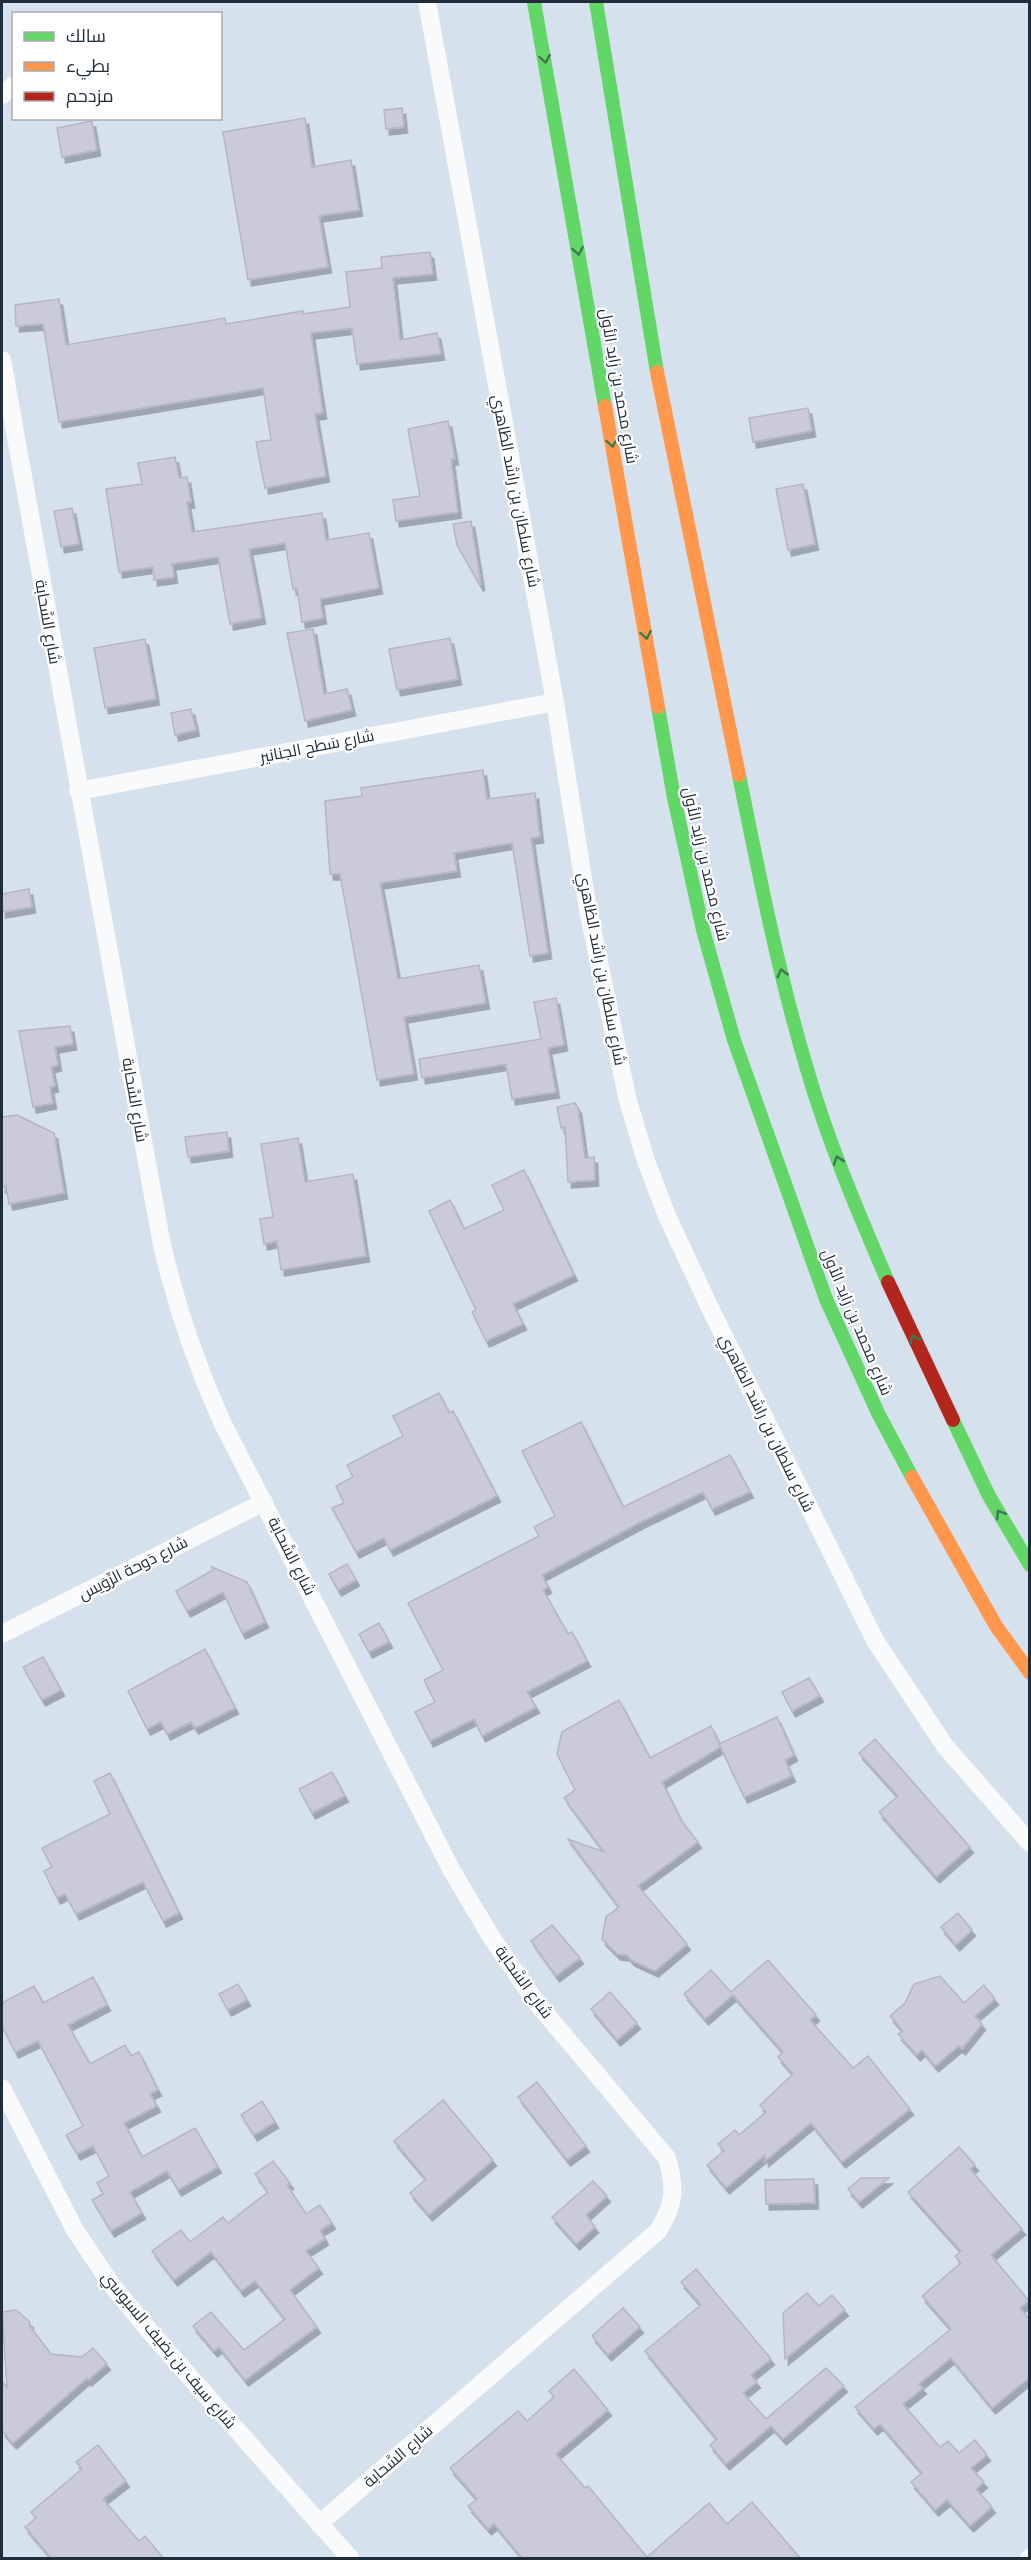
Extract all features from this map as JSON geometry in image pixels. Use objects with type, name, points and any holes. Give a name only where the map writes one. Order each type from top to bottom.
[{"type":"main road","name":"شارع محمد بن زايد الأول","points":[[534,2],[674,798],[703,930],[734,1040],[826,1299],[878,1413],[936,1522],[996,1626],[1029,1673]]},
{"type":"main road","points":[[596,2],[656,369],[770,928],[807,1070],[847,1184],[888,1281],[989,1496],[1029,1565]]},
{"type":"street","name":"شارع سلطان بن راشد الظاهري","points":[[427,2],[555,702],[588,910],[628,1101],[646,1161],[667,1216],[709,1306],[876,1642],[945,1746],[1029,1843]]},
{"type":"street","name":"شارع السَّحابة","points":[[2,360],[78,791],[161,1240],[173,1294],[189,1344],[208,1391],[471,1905],[536,2002],[667,2158],[674,2181],[670,2212],[658,2231],[319,2524]]},
{"type":"street","name":"شارع سَطح الجنانير","points":[[78,791],[555,702]]},
{"type":"street","name":"شارع دَوحة الرِّوَيس","points":[[2,1634],[264,1502]]},
{"type":"street","name":"شارع سيف بن يضيف السبوسي","points":[[2,2088],[75,2230],[111,2284],[152,2334],[350,2559]]},
{"type":"building","points":[[402,108],[404,127],[386,129],[384,110]]},
{"type":"building","points":[[305,118],[312,167],[351,160],[359,210],[319,216],[328,267],[248,280],[223,132]]},
{"type":"building","points":[[92,121],[97,150],[62,157],[57,128]]},
{"type":"building","points":[[430,252],[433,274],[393,278],[400,340],[437,333],[441,354],[357,364],[352,328],[311,333],[323,413],[315,414],[326,476],[265,488],[256,442],[271,440],[263,388],[59,422],[43,324],[16,326],[15,305],[59,299],[66,345],[225,318],[226,324],[303,311],[303,314],[350,307],[346,272],[382,268],[381,257]]},
{"type":"building","points":[[808,408],[812,431],[753,442],[749,418]]},
{"type":"building","points":[[448,421],[455,459],[451,459],[458,512],[396,521],[393,500],[420,496],[408,429]]},
{"type":"building","points":[[175,457],[179,478],[187,477],[191,502],[187,502],[192,532],[322,513],[326,540],[369,533],[379,588],[320,599],[323,618],[302,622],[297,588],[293,589],[285,543],[249,549],[262,618],[230,624],[218,557],[172,564],[174,577],[154,580],[153,567],[119,572],[106,489],[142,484],[138,463]]},
{"type":"building","points":[[803,484],[815,544],[788,550],[776,489]]},
{"type":"building","points":[[72,508],[79,544],[61,547],[54,511]]},
{"type":"building","points":[[471,521],[480,585],[457,545],[453,524]]},
{"type":"building","points":[[313,629],[324,694],[347,689],[352,710],[305,721],[287,633]]},
{"type":"building","points":[[450,638],[458,679],[397,690],[389,649]]},
{"type":"building","points":[[145,639],[156,699],[105,708],[94,648]]},
{"type":"building","points":[[191,709],[196,730],[175,735],[171,713]]},
{"type":"building","points":[[483,770],[487,799],[535,793],[540,837],[531,838],[548,953],[530,956],[512,843],[454,853],[457,871],[380,883],[398,979],[479,965],[486,1003],[404,1017],[414,1074],[377,1080],[340,874],[330,874],[325,801],[362,796],[361,788]]},
{"type":"building","points":[[29,889],[32,907],[2,912],[2,894]]},
{"type":"building","points":[[556,998],[564,1045],[548,1048],[556,1092],[512,1099],[506,1064],[422,1078],[419,1059],[541,1039],[534,1002]]},
{"type":"building","points":[[70,1026],[73,1044],[55,1047],[58,1065],[51,1067],[55,1086],[50,1087],[53,1103],[33,1107],[19,1031]]},
{"type":"building","points":[[575,1103],[578,1108],[585,1158],[594,1157],[595,1180],[568,1182],[565,1127],[561,1128],[557,1107]]},
{"type":"building","points":[[17,1115],[54,1133],[64,1193],[9,1204],[6,1186],[2,1187],[2,1117]]},
{"type":"building","points":[[227,1132],[229,1151],[188,1157],[185,1137]]},
{"type":"building","points":[[298,1138],[305,1182],[353,1174],[366,1256],[281,1270],[277,1241],[264,1244],[260,1219],[273,1217],[261,1144]]},
{"type":"building","points":[[524,1170],[574,1275],[513,1304],[523,1324],[486,1341],[472,1312],[476,1310],[429,1211],[450,1200],[464,1229],[504,1210],[492,1185]]},
{"type":"building","points":[[439,1393],[449,1413],[453,1411],[497,1496],[390,1550],[384,1538],[356,1552],[332,1508],[344,1503],[336,1486],[353,1477],[347,1465],[403,1436],[393,1416]]},
{"type":"building","points":[[581,1422],[623,1507],[730,1455],[750,1492],[712,1509],[703,1492],[542,1575],[548,1587],[543,1590],[568,1634],[572,1632],[587,1661],[527,1692],[536,1707],[482,1736],[474,1719],[430,1741],[415,1712],[435,1702],[424,1680],[443,1670],[408,1603],[539,1536],[534,1527],[555,1516],[522,1451]]},
{"type":"building","points":[[347,1564],[356,1580],[338,1590],[329,1574]]},
{"type":"building","points":[[212,1567],[247,1582],[265,1622],[242,1633],[223,1592],[187,1611],[176,1591],[213,1570]]},
{"type":"building","points":[[379,1623],[389,1642],[369,1652],[359,1634]]},
{"type":"building","points":[[205,1649],[235,1708],[195,1728],[191,1722],[167,1734],[161,1722],[147,1729],[128,1691]]},
{"type":"building","points":[[43,1657],[61,1690],[42,1700],[23,1667]]},
{"type":"building","points":[[809,1678],[820,1696],[792,1711],[782,1692]]},
{"type":"building","points":[[619,1700],[650,1758],[711,1726],[721,1747],[662,1782],[681,1820],[698,1842],[638,1886],[687,1944],[655,1971],[631,1960],[627,1955],[617,1954],[602,1939],[606,1917],[619,1907],[568,1839],[604,1852],[564,1798],[575,1790],[557,1754],[562,1732]]},
{"type":"building","points":[[777,1717],[794,1755],[785,1760],[792,1776],[744,1797],[719,1744]]},
{"type":"building","points":[[875,1739],[970,1847],[936,1877],[879,1812],[898,1796],[859,1753]]},
{"type":"building","points":[[332,1772],[345,1796],[312,1813],[299,1789]]},
{"type":"building","points":[[110,1773],[179,1913],[163,1921],[143,1882],[76,1914],[65,1894],[57,1898],[44,1871],[52,1867],[42,1848],[110,1814],[94,1781]]},
{"type":"building","points":[[958,1913],[972,1930],[956,1945],[941,1927]]},
{"type":"building","points":[[552,1925],[580,1958],[556,1976],[531,1941]]},
{"type":"building","points":[[768,1960],[816,2015],[810,2020],[853,2068],[868,2056],[910,2109],[842,2162],[811,2123],[765,2161],[765,2155],[726,2188],[707,2165],[724,2151],[718,2144],[735,2130],[739,2135],[766,2112],[760,2105],[793,2074],[778,2057],[783,2052],[733,1995],[705,2019],[684,1994],[711,1970],[731,1992]]},
{"type":"building","points":[[940,1976],[964,2003],[984,1985],[995,1999],[975,2016],[982,2024],[962,2049],[959,2046],[935,2066],[922,2050],[917,2055],[898,2034],[903,2031],[890,2016],[905,2003],[914,1984]]},
{"type":"building","points":[[93,1977],[107,2005],[68,2025],[90,2064],[125,2045],[131,2056],[139,2052],[158,2090],[150,2094],[157,2106],[124,2123],[142,2157],[195,2128],[218,2167],[178,2190],[167,2171],[130,2192],[142,2213],[111,2231],[92,2200],[103,2194],[97,2183],[109,2176],[93,2146],[77,2154],[66,2135],[83,2126],[38,2041],[15,2052],[2,2026],[2,2003],[34,1986],[43,2003]]},
{"type":"building","points":[[238,1984],[247,2000],[228,2010],[219,1994]]},
{"type":"building","points":[[610,1992],[637,2023],[617,2040],[591,2009]]},
{"type":"building","points":[[537,2082],[586,2146],[567,2160],[518,2097]]},
{"type":"building","points":[[443,2100],[493,2160],[429,2215],[410,2193],[426,2179],[394,2141]]},
{"type":"building","points":[[262,2101],[275,2122],[254,2135],[241,2115]]},
{"type":"building","points":[[959,2147],[975,2165],[970,2169],[1022,2229],[991,2255],[1029,2301],[1020,2308],[1029,2319],[1029,2378],[992,2408],[951,2358],[919,2384],[923,2388],[903,2404],[940,2447],[948,2441],[959,2453],[975,2440],[987,2455],[971,2468],[984,2482],[976,2489],[992,2507],[970,2526],[947,2500],[935,2510],[911,2482],[922,2473],[880,2424],[874,2429],[855,2407],[951,2329],[922,2296],[961,2263],[955,2256],[961,2251],[908,2192]]},
{"type":"building","points":[[273,2161],[290,2183],[287,2185],[306,2214],[320,2205],[332,2223],[320,2230],[325,2239],[306,2251],[319,2268],[290,2290],[317,2327],[245,2380],[219,2347],[214,2351],[193,2326],[211,2312],[244,2350],[285,2319],[255,2281],[241,2291],[211,2252],[174,2280],[152,2251],[181,2230],[190,2242],[223,2217],[228,2223],[268,2192],[255,2174]]},
{"type":"building","points":[[861,2178],[889,2178],[859,2202],[848,2189]]},
{"type":"building","points":[[814,2179],[815,2203],[766,2204],[765,2180]]},
{"type":"building","points":[[593,2181],[607,2196],[586,2215],[595,2227],[576,2244],[552,2217]]},
{"type":"building","points":[[696,2269],[771,2359],[751,2375],[757,2382],[743,2393],[766,2419],[826,2368],[844,2386],[783,2439],[771,2426],[726,2464],[710,2445],[717,2439],[645,2351],[701,2305],[681,2282]]},
{"type":"building","points":[[807,2293],[819,2306],[832,2295],[845,2310],[785,2359],[783,2313]]},
{"type":"building","points":[[623,2308],[640,2327],[608,2355],[592,2336]]},
{"type":"building","points":[[16,2310],[30,2322],[29,2325],[51,2354],[82,2357],[93,2348],[107,2364],[88,2380],[87,2378],[13,2443],[2,2431],[2,2381],[7,2387],[2,2312]]},
{"type":"building","points":[[574,2369],[608,2410],[556,2454],[585,2488],[588,2486],[647,2557],[709,2503],[727,2524],[752,2502],[801,2559],[523,2559],[494,2524],[488,2529],[468,2506],[477,2499],[450,2468],[518,2411],[527,2421],[554,2397],[549,2391]]},
{"type":"building","points":[[98,2445],[126,2481],[103,2499],[139,2541],[145,2536],[164,2559],[52,2559],[25,2527],[36,2518],[31,2512],[82,2469],[76,2462]]},
{"type":"traffic: fast","points":[[534,2],[605,406]]},
{"type":"traffic: fast","points":[[596,2],[657,372]]},
{"type":"traffic: fast","points":[[658,707],[674,798],[703,930],[734,1040],[826,1299],[878,1413],[912,1477]]},
{"type":"traffic: fast","points":[[739,775],[778,959],[807,1069],[834,1150],[888,1282]]},
{"type":"traffic: fast","points":[[953,1420],[989,1496],[1030,1565]]},
{"type":"traffic: slow","points":[[657,372],[739,775]]},
{"type":"traffic: slow","points":[[605,406],[658,707]]},
{"type":"traffic: slow","points":[[912,1477],[996,1626],[1030,1673]]},
{"type":"traffic: jam","points":[[888,1282],[953,1420]]}]
